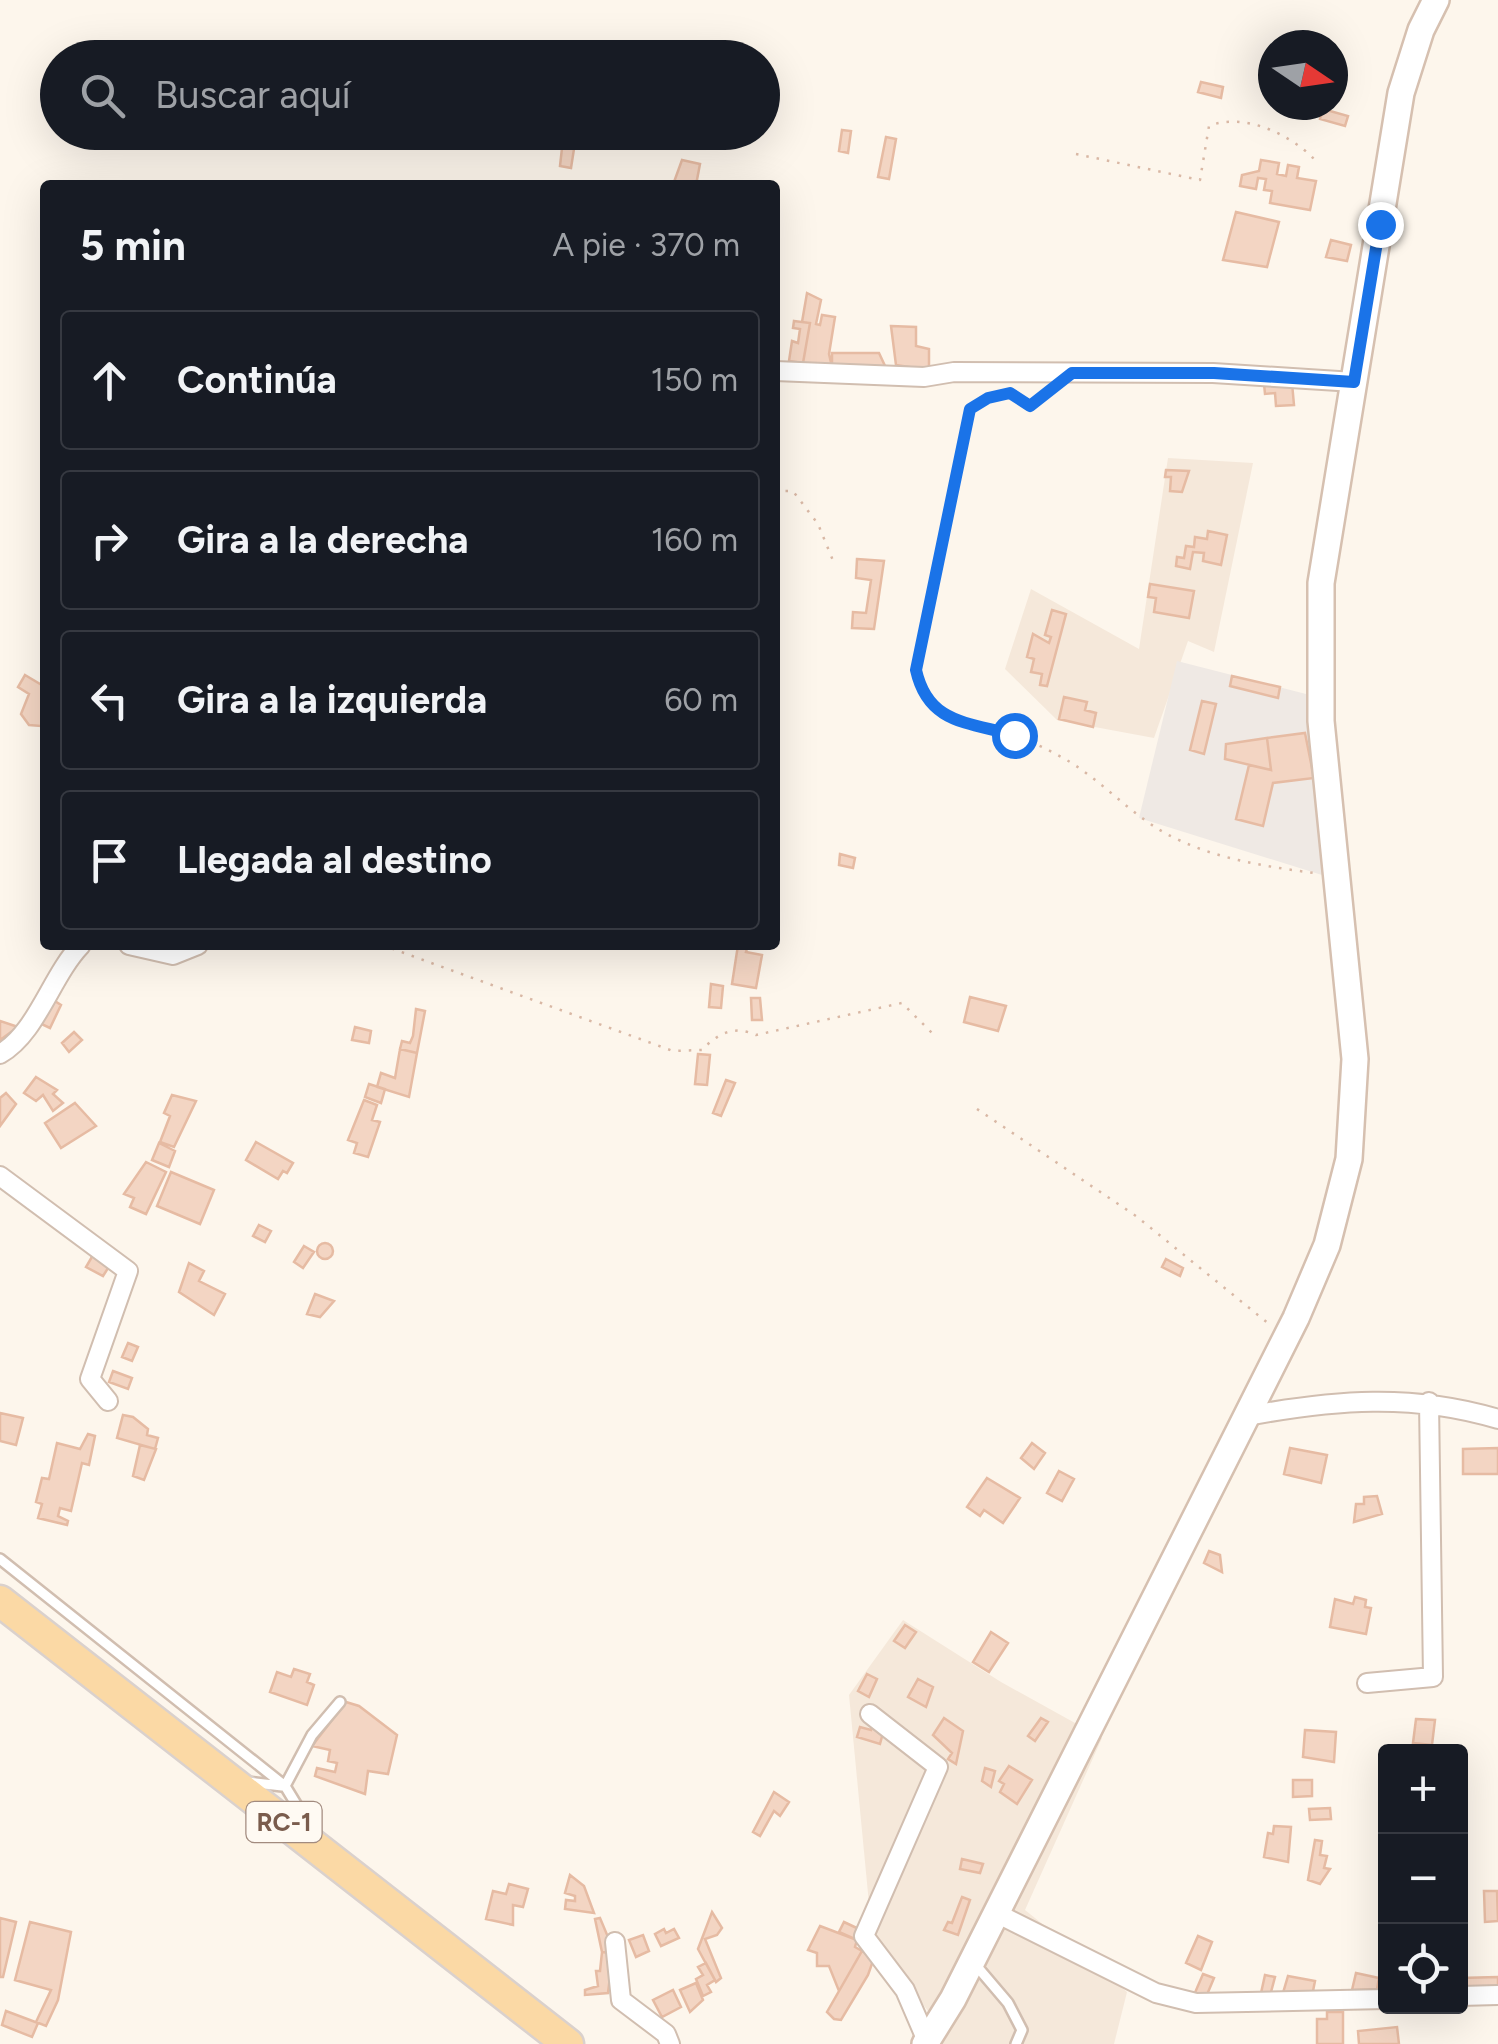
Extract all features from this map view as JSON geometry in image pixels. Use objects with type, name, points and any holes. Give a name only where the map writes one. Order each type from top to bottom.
[{"type":"main road","name":"RC-1","points":[[0,1601],[568,2044]]},
{"type":"street","points":[[926,2043],[996,1913],[1288,1334],[1326,1245],[1348,1159],[1355,1059],[1322,721],[1322,583],[1402,92],[1421,30],[1436,0]]},
{"type":"street","points":[[780,371],[924,377],[954,372],[1214,373],[1354,382]]},
{"type":"street","points":[[0,1054],[18,1043],[61,966],[76,950]]},
{"type":"street","points":[[153,950],[172,954],[184,950]]},
{"type":"street","points":[[0,1176],[128,1271],[90,1379],[108,1402]]},
{"type":"street","points":[[1246,1416],[1356,1399],[1429,1402],[1498,1419]]},
{"type":"street","points":[[1367,1683],[1433,1677],[1429,1402]]},
{"type":"street","points":[[870,1714],[938,1768],[864,1936],[905,1990],[926,2043]]},
{"type":"street","points":[[996,1913],[1156,1994],[1196,2003],[1378,1999]]},
{"type":"street","points":[[615,1942],[620,2000],[666,2034],[670,2044]]},
{"type":"street","points":[[1468,1996],[1498,1995]]},
{"type":"lane","points":[[0,1558],[285,1786],[332,1859]]},
{"type":"lane","points":[[285,1786],[312,1735],[340,1702]]},
{"type":"lane","points":[[227,1778],[285,1786]]},
{"type":"lane","points":[[972,1960],[1008,2003],[1022,2030],[1016,2044]]},
{"type":"path","points":[[1076,154],[1200,180],[1209,126],[1222,121],[1263,128],[1297,142],[1314,159]]},
{"type":"path","points":[[1072,373],[1030,406],[1010,393],[988,398],[970,409],[916,670],[922,696],[945,716],[1014,735],[1070,762],[1141,822],[1184,843],[1262,866],[1336,876]]},
{"type":"path","points":[[780,491],[793,491],[818,524],[834,563]]},
{"type":"path","points":[[396,950],[673,1051],[702,1050],[716,1035],[742,1029],[756,1035],[902,1003],[933,1034]]},
{"type":"path","points":[[977,1108],[1136,1216],[1209,1272],[1256,1317],[1288,1334]]},
{"type":"shaded area","points":[[1168,458],[1253,463],[1214,652],[1188,641],[1154,738],[1057,720],[1005,669],[1031,589],[1139,649]]},
{"type":"shaded area","points":[[1177,661],[1306,694],[1322,875],[1139,818]]},
{"type":"shaded area","points":[[903,1620],[1001,1682],[1102,1738],[1025,1910],[1127,1992],[1114,2044],[911,2044],[933,2018],[872,1935],[849,1695]]},
{"type":"building","points":[[1201,82],[1223,87],[1221,98],[1198,92]]},
{"type":"building","points":[[1324,120],[1347,120],[1345,126]]},
{"type":"building","points":[[842,130],[851,131],[848,153],[839,151]]},
{"type":"building","points":[[886,137],[896,139],[889,179],[878,177]]},
{"type":"building","points":[[562,150],[574,150],[571,168],[560,166]]},
{"type":"building","points":[[682,160],[700,164],[697,180],[675,180]]},
{"type":"building","points":[[1261,160],[1279,163],[1277,174],[1286,176],[1288,165],[1299,167],[1297,178],[1316,181],[1310,210],[1270,203],[1272,191],[1264,190],[1266,179],[1258,178],[1256,189],[1240,186],[1242,175],[1259,171]]},
{"type":"building","points":[[1236,212],[1279,222],[1267,267],[1223,260]]},
{"type":"building","points":[[1331,240],[1351,245],[1347,261],[1326,257]]},
{"type":"building","points":[[807,293],[821,300],[816,324],[820,325],[822,315],[835,317],[829,354],[832,367],[803,363],[810,323],[802,322]]},
{"type":"building","points":[[794,321],[810,323],[803,363],[789,361],[792,341],[798,343],[800,329],[793,328]]},
{"type":"building","points":[[891,326],[916,327],[916,346],[929,349],[929,370],[896,365]]},
{"type":"building","points":[[832,353],[879,353],[886,368],[832,367]]},
{"type":"building","points":[[1292,383],[1294,405],[1276,406],[1275,393],[1265,394],[1264,384]]},
{"type":"building","points":[[1166,470],[1189,471],[1182,492],[1170,491],[1171,477],[1165,477]]},
{"type":"building","points":[[1208,531],[1227,535],[1221,565],[1203,561],[1204,553],[1193,552],[1190,569],[1176,566],[1177,557],[1184,558],[1186,546],[1194,547],[1195,537],[1207,539]]},
{"type":"building","points":[[857,559],[884,561],[874,629],[852,628],[853,612],[866,613],[871,580],[856,578]]},
{"type":"building","points":[[1150,584],[1194,591],[1189,618],[1154,612],[1156,598],[1148,597]]},
{"type":"building","points":[[1052,610],[1066,614],[1047,686],[1040,685],[1042,674],[1031,672],[1034,659],[1027,657],[1033,634],[1049,643],[1051,637],[1045,635]]},
{"type":"building","points":[[25,675],[40,684],[40,726],[29,725],[21,714],[29,694],[18,687]]},
{"type":"building","points":[[1232,676],[1280,687],[1278,698],[1230,686]]},
{"type":"building","points":[[1064,697],[1087,702],[1085,710],[1096,713],[1093,727],[1059,719]]},
{"type":"building","points":[[1202,701],[1216,704],[1204,754],[1190,750]]},
{"type":"building","points":[[1305,733],[1314,778],[1273,783],[1263,826],[1236,819],[1249,765],[1271,770],[1267,738]]},
{"type":"building","points":[[1267,738],[1271,770],[1225,759],[1226,744]]},
{"type":"building","points":[[840,854],[855,858],[853,868],[839,865]]},
{"type":"building","points":[[737,950],[762,955],[756,988],[732,984]]},
{"type":"building","points":[[711,984],[723,986],[721,1008],[709,1007]]},
{"type":"building","points":[[47,996],[61,1005],[50,1028],[35,1021]]},
{"type":"building","points":[[970,997],[1006,1006],[998,1031],[964,1022]]},
{"type":"building","points":[[751,998],[760,998],[762,1020],[752,1020]]},
{"type":"building","points":[[416,1009],[425,1011],[417,1053],[400,1049],[402,1041],[410,1043],[413,1036]]},
{"type":"building","points":[[0,1021],[18,1027],[0,1040]]},
{"type":"building","points":[[355,1027],[371,1031],[369,1043],[352,1040]]},
{"type":"building","points":[[74,1032],[82,1040],[69,1052],[62,1043]]},
{"type":"building","points":[[400,1049],[417,1053],[409,1097],[377,1087],[381,1073],[395,1078]]},
{"type":"building","points":[[698,1054],[710,1055],[707,1085],[695,1084]]},
{"type":"building","points":[[36,1077],[57,1090],[53,1094],[63,1103],[53,1111],[43,1095],[36,1101],[24,1093]]},
{"type":"building","points":[[726,1080],[735,1083],[721,1116],[713,1113]]},
{"type":"building","points":[[369,1084],[385,1089],[381,1103],[365,1097]]},
{"type":"building","points":[[6,1093],[16,1104],[0,1126],[0,1098]]},
{"type":"building","points":[[172,1095],[196,1101],[174,1147],[160,1142],[170,1116],[164,1113]]},
{"type":"building","points":[[364,1100],[377,1105],[372,1120],[380,1122],[368,1157],[354,1153],[357,1143],[348,1140]]},
{"type":"building","points":[[75,1103],[96,1126],[61,1148],[45,1123]]},
{"type":"building","points":[[256,1142],[293,1163],[287,1173],[283,1171],[278,1179],[246,1160]]},
{"type":"building","points":[[159,1143],[175,1151],[169,1167],[152,1160]]},
{"type":"building","points":[[146,1162],[166,1172],[146,1214],[130,1207],[134,1198],[124,1194]]},
{"type":"building","points":[[171,1172],[214,1190],[200,1224],[157,1206]]},
{"type":"building","points":[[259,1225],[271,1231],[265,1242],[253,1236]]},
{"type":"building","points":[[325,1243],[333,1251],[325,1259],[317,1251]]},
{"type":"building","points":[[304,1246],[314,1252],[303,1268],[294,1262]]},
{"type":"building","points":[[93,1255],[110,1265],[103,1276],[86,1267]]},
{"type":"building","points":[[1166,1259],[1183,1268],[1180,1276],[1162,1267]]},
{"type":"building","points":[[189,1263],[204,1271],[199,1281],[225,1294],[214,1315],[179,1292]]},
{"type":"building","points":[[315,1294],[334,1301],[320,1317],[307,1314]]},
{"type":"building","points":[[128,1343],[138,1347],[132,1361],[122,1357]]},
{"type":"building","points":[[113,1371],[132,1378],[128,1389],[109,1382]]},
{"type":"building","points":[[0,1413],[23,1418],[16,1445],[0,1441]]},
{"type":"building","points":[[123,1415],[133,1417],[148,1429],[147,1435],[158,1438],[155,1449],[117,1438]]},
{"type":"building","points":[[88,1434],[95,1436],[89,1465],[82,1463],[71,1511],[60,1508],[58,1516],[68,1521],[67,1525],[38,1518],[42,1504],[36,1502],[42,1478],[49,1479],[57,1443],[80,1449]]},
{"type":"building","points":[[1032,1443],[1045,1453],[1034,1469],[1021,1458]]},
{"type":"building","points":[[140,1445],[156,1449],[144,1480],[133,1476]]},
{"type":"building","points":[[1290,1448],[1327,1455],[1321,1483],[1284,1474]]},
{"type":"building","points":[[1498,1448],[1498,1474],[1463,1474],[1463,1449]]},
{"type":"building","points":[[1059,1471],[1074,1479],[1062,1501],[1047,1493]]},
{"type":"building","points":[[987,1478],[1020,1498],[1003,1523],[984,1510],[980,1516],[967,1507]]},
{"type":"building","points":[[1377,1496],[1382,1514],[1354,1522],[1356,1504],[1364,1504],[1364,1497]]},
{"type":"building","points":[[1209,1551],[1220,1555],[1222,1572],[1204,1563]]},
{"type":"building","points":[[1355,1597],[1366,1600],[1365,1607],[1371,1608],[1366,1634],[1330,1627],[1335,1599],[1353,1604]]},
{"type":"building","points":[[905,1625],[916,1632],[905,1648],[894,1641]]},
{"type":"building","points":[[991,1632],[1008,1643],[989,1672],[973,1662]]},
{"type":"building","points":[[294,1669],[310,1674],[307,1682],[314,1685],[307,1705],[270,1692],[277,1672],[291,1677]]},
{"type":"building","points":[[867,1674],[877,1679],[869,1697],[858,1691]]},
{"type":"building","points":[[918,1679],[933,1687],[926,1707],[908,1697]]},
{"type":"building","points":[[346,1702],[359,1706],[397,1735],[388,1774],[368,1771],[365,1794],[315,1776],[317,1768],[335,1772],[337,1763],[328,1761],[330,1750],[312,1746]]},
{"type":"building","points":[[944,1718],[963,1731],[956,1764],[948,1759],[952,1753],[933,1735]]},
{"type":"building","points":[[1041,1718],[1048,1722],[1035,1741],[1028,1736]]},
{"type":"building","points":[[1416,1719],[1435,1720],[1432,1744],[1413,1743]]},
{"type":"building","points":[[872,1726],[884,1729],[880,1744],[857,1737],[860,1727],[871,1730]]},
{"type":"building","points":[[1305,1730],[1336,1732],[1334,1762],[1303,1757]]},
{"type":"building","points":[[1009,1766],[1032,1780],[1017,1804],[1000,1792],[1004,1784],[999,1781]]},
{"type":"building","points":[[985,1768],[995,1771],[991,1787],[982,1781]]},
{"type":"building","points":[[1293,1780],[1312,1780],[1312,1796],[1293,1797]]},
{"type":"building","points":[[774,1792],[789,1802],[780,1816],[774,1811],[760,1836],[753,1832]]},
{"type":"building","points":[[1330,1808],[1331,1819],[1310,1820],[1309,1809]]},
{"type":"building","points":[[1274,1826],[1291,1827],[1288,1862],[1264,1857],[1268,1833],[1273,1834]]},
{"type":"building","points":[[1315,1840],[1322,1841],[1320,1855],[1327,1856],[1324,1868],[1330,1869],[1320,1884],[1308,1880]]},
{"type":"building","points":[[962,1859],[983,1864],[980,1873],[960,1869]]},
{"type":"building","points":[[570,1875],[584,1886],[594,1913],[565,1909],[566,1900],[575,1901],[575,1896],[565,1893]]},
{"type":"building","points":[[509,1884],[528,1889],[523,1907],[513,1905],[513,1925],[486,1919],[493,1891],[506,1894]]},
{"type":"building","points":[[1484,1891],[1497,1891],[1498,1921],[1485,1922]]},
{"type":"building","points":[[962,1897],[970,1900],[958,1935],[944,1930],[948,1922],[952,1923]]},
{"type":"building","points":[[712,1912],[722,1928],[717,1935],[705,1939],[721,1978],[716,1982],[698,1949]]},
{"type":"building","points":[[0,1918],[16,1922],[3,1977],[0,1977]]},
{"type":"building","points":[[600,1918],[611,1953],[602,1952],[595,1919]]},
{"type":"building","points":[[30,1922],[71,1932],[58,2000],[46,2026],[36,2022],[51,1990],[15,1980]]},
{"type":"building","points":[[844,1922],[861,1930],[857,1940],[839,1932]]},
{"type":"building","points":[[820,1926],[857,1940],[855,1947],[862,1951],[839,1991],[829,1966],[817,1966],[817,1953],[808,1950]]},
{"type":"building","points":[[664,1929],[666,1933],[674,1929],[679,1938],[661,1946],[655,1934]]},
{"type":"building","points":[[643,1935],[649,1951],[636,1957],[629,1940]]},
{"type":"building","points":[[1198,1936],[1212,1942],[1201,1970],[1186,1963]]},
{"type":"building","points":[[862,1951],[874,1958],[868,1975],[841,2020],[834,2019],[827,2012]]},
{"type":"building","points":[[602,1952],[613,1953],[608,1993],[585,1995],[585,1990],[598,1986],[596,1971],[600,1971]]},
{"type":"building","points":[[706,1963],[715,1980],[707,1985],[711,1992],[703,1996],[696,1979],[703,1975],[698,1967]]},
{"type":"building","points":[[1356,1973],[1378,1978],[1377,1989],[1352,1990]]},
{"type":"building","points":[[1203,1974],[1214,1978],[1206,1997],[1194,1995]]},
{"type":"building","points":[[1265,1975],[1275,1977],[1271,1992],[1261,1993]]},
{"type":"building","points":[[1288,1976],[1315,1981],[1313,1991],[1283,1993]]},
{"type":"building","points":[[1498,1977],[1498,1987],[1468,1987],[1468,1978]]},
{"type":"building","points":[[696,1983],[703,2000],[690,2012],[680,1990]]},
{"type":"building","points":[[673,1990],[681,2007],[662,2017],[653,2000]]},
{"type":"building","points":[[6,2011],[38,2023],[32,2037],[2,2025]]},
{"type":"building","points":[[1327,2012],[1343,2012],[1343,2044],[1317,2044],[1317,2019],[1327,2019]]},
{"type":"building","points":[[1397,2027],[1399,2044],[1359,2044],[1358,2031]]},
{"type":"route","points":[[1014,735],[945,716],[922,696],[916,670],[970,409],[988,398],[1010,393],[1030,406],[1072,373],[1214,373],[1354,382],[1380,224]]}]
